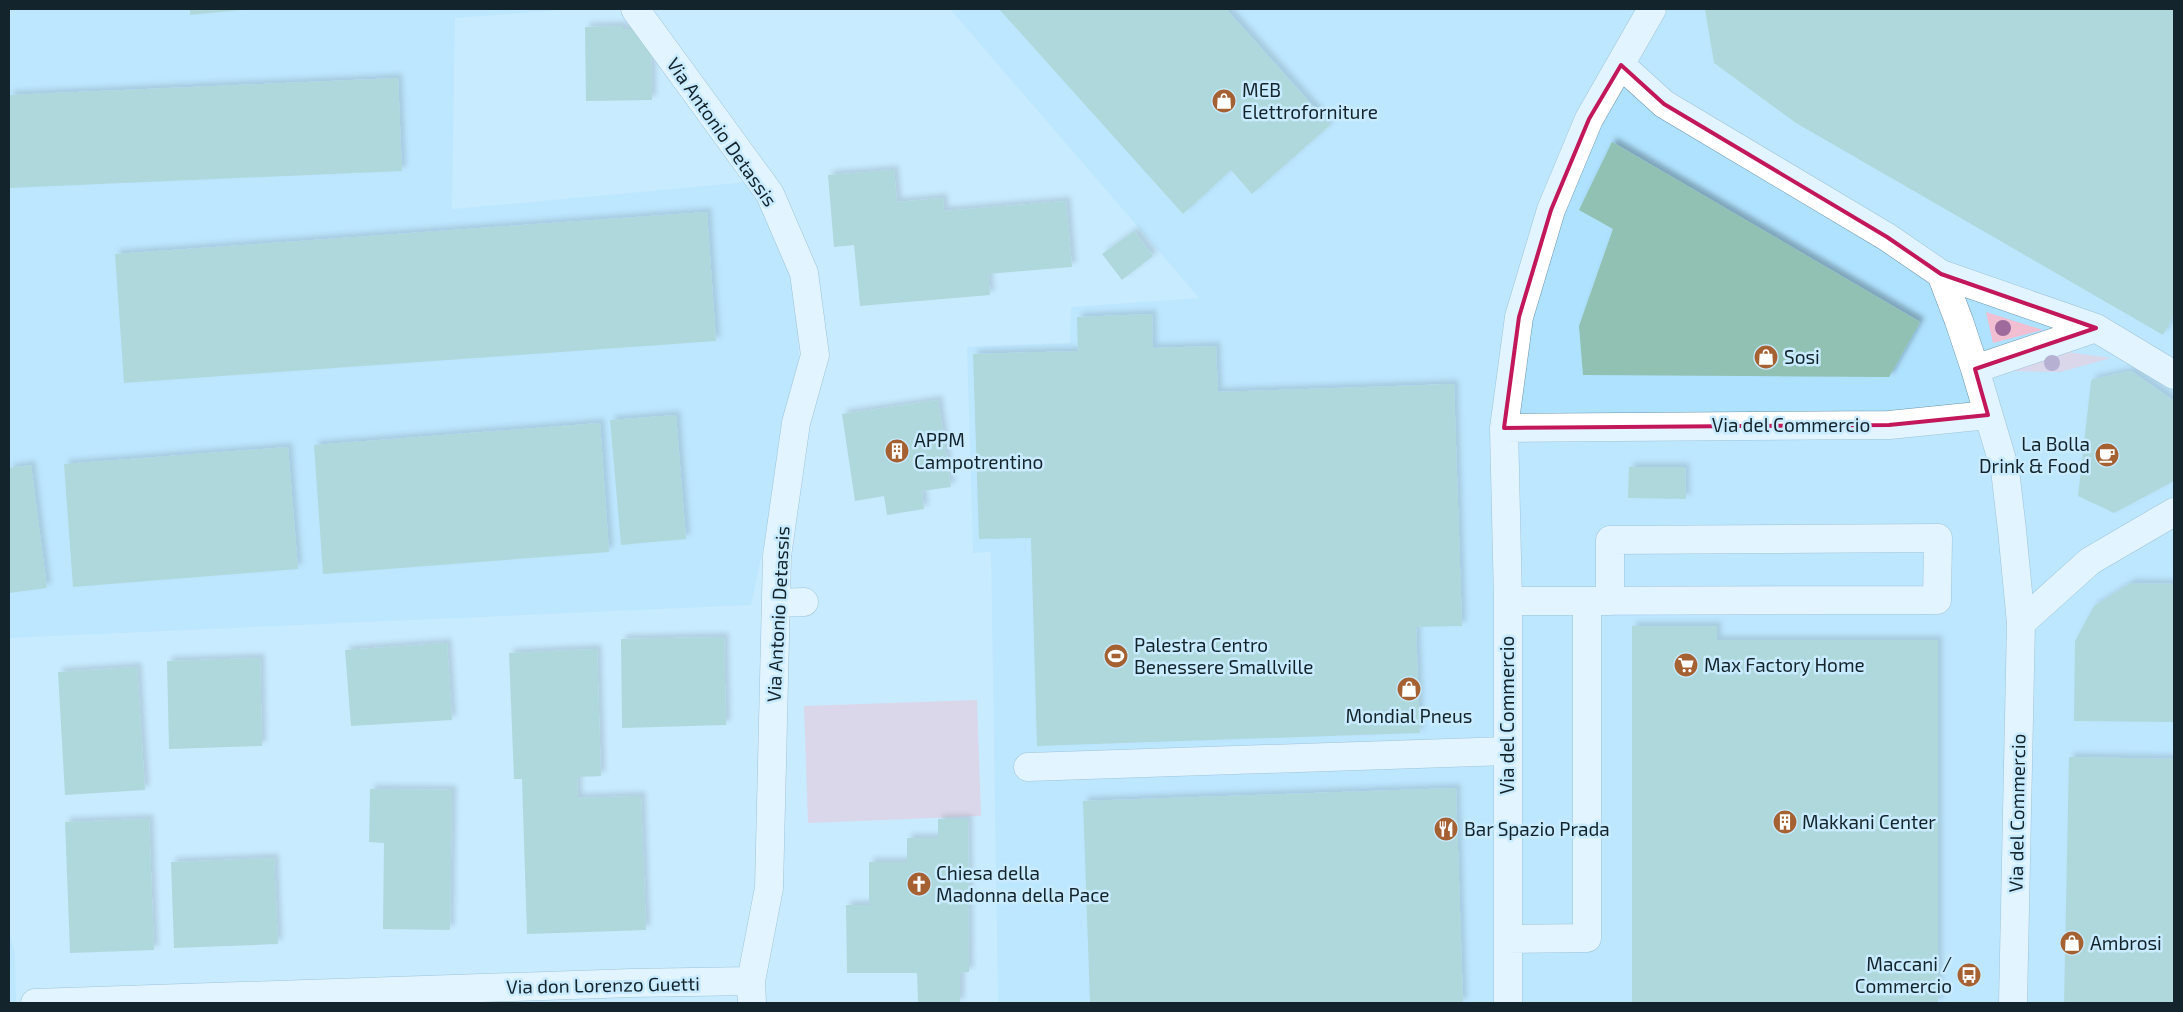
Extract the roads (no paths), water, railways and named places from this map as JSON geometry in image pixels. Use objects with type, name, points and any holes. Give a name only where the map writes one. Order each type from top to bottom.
[{"type":"street","name":"Via Antonio Detassis","points":[[635,9],[770,194],[804,273],[815,355],[796,423],[777,556],[769,888],[751,992]]},
{"type":"street","name":"Via del Commercio","points":[[1508,1003],[1508,601],[1504,428],[1519,317],[1551,210],[1589,119],[1652,9]]},
{"type":"street","points":[[1621,65],[1664,104],[1887,237],[1941,274],[2096,328],[2174,374]]},
{"type":"street","name":"Via del Commercio","points":[[1941,274],[1960,321],[2005,470],[2021,623],[2014,1003]]},
{"type":"street","points":[[1975,369],[2096,328]]},
{"type":"street","name":"Via del Commercio","points":[[1504,428],[1889,425],[1988,415]]},
{"type":"street","points":[[2021,623],[2090,561],[2174,512]]},
{"type":"street","points":[[1508,601],[1599,601],[1938,600],[1938,538],[1610,540],[1599,601],[1587,938],[1508,939]]},
{"type":"street","points":[[776,603],[804,602]]},
{"type":"street","points":[[1028,767],[1507,751]]},
{"type":"street","name":"Via don Lorenzo Guetti","points":[[35,1003],[622,983],[751,992]]},
{"type":"place","name":"MEB Elettroforniture","points":[[1224,101]]},
{"type":"place","name":"Sosi","points":[[1766,357]]},
{"type":"place","name":"APPM Campotrentino","points":[[897,451]]},
{"type":"place","name":"La Bolla Drink & Food","points":[[2107,455]]},
{"type":"place","name":"Palestra Centro Benessere Smallville","points":[[1116,656]]},
{"type":"place","name":"Max Factory Home","points":[[1686,665]]},
{"type":"place","name":"Mondial Pneus","points":[[1409,689]]},
{"type":"place","name":"Makkani Center","points":[[1785,822]]},
{"type":"place","name":"Bar Spazio Prada","points":[[1446,829]]},
{"type":"place","name":"Chiesa della Madonna della Pace","points":[[919,884]]},
{"type":"place","name":"Ambrosi","points":[[2072,943]]},
{"type":"place","name":"Maccani / Commercio","points":[[1969,975]]}]
